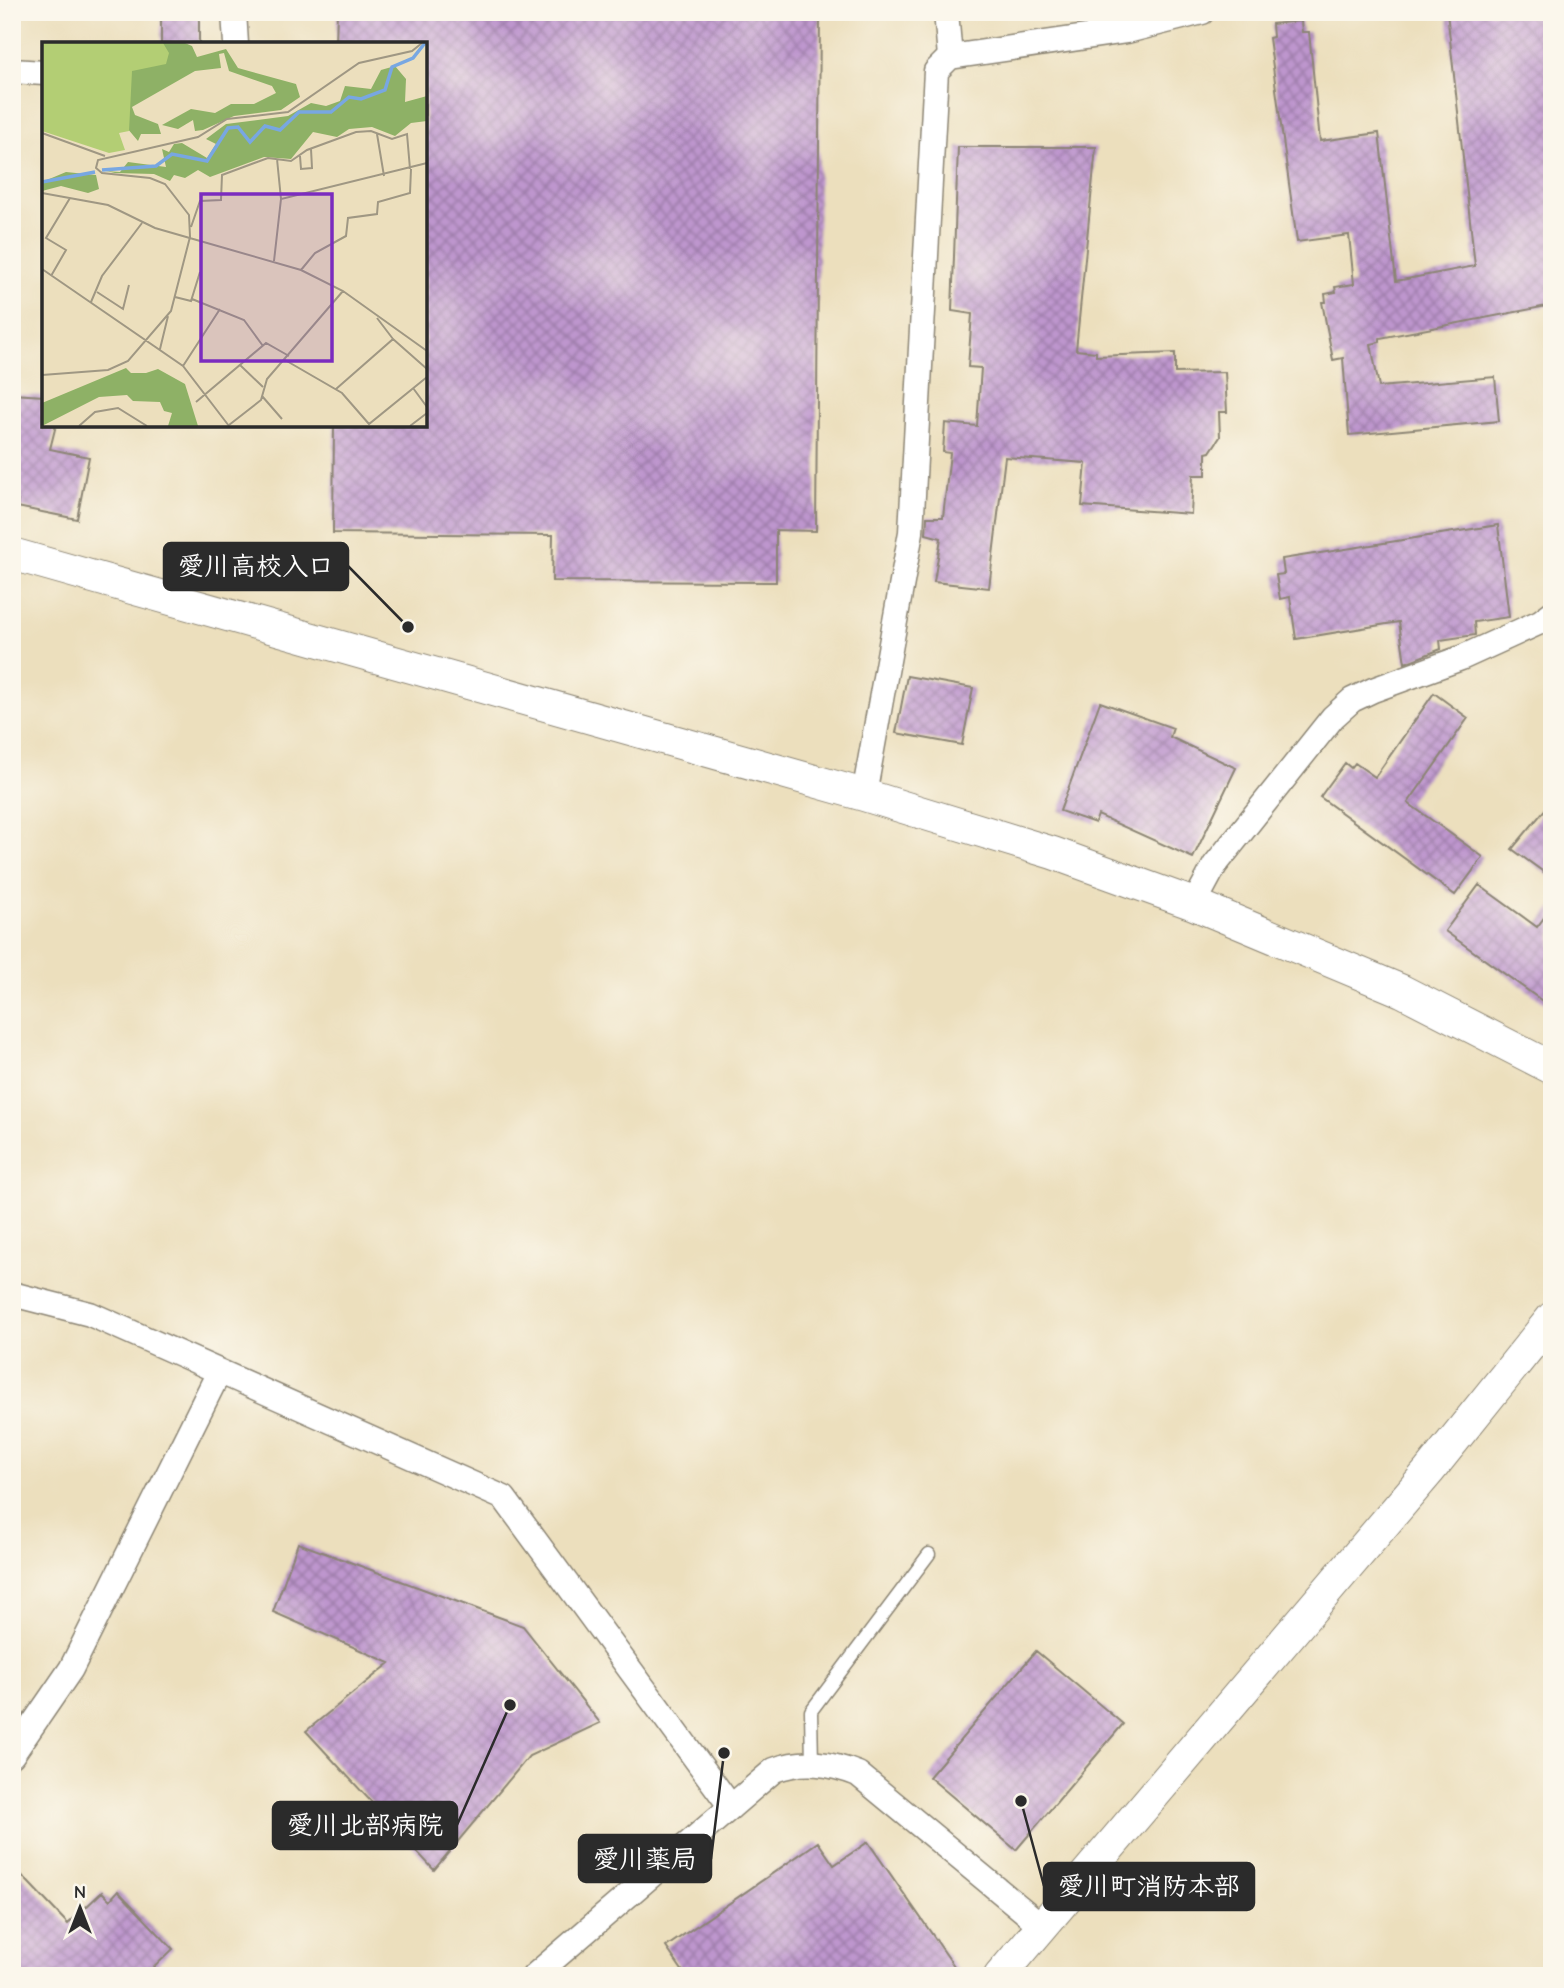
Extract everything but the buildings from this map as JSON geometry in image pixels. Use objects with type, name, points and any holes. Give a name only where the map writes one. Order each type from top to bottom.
[{"type":"street","points":[[234,12],[236,42]]},
{"type":"street","points":[[946,12],[950,57]]},
{"type":"street","points":[[864,795],[911,532],[936,71],[950,57],[1127,31],[1202,12]]},
{"type":"street","points":[[12,71],[42,73]]},
{"type":"street","points":[[12,554],[864,795],[1053,853],[1194,904],[1402,991],[1552,1068]]},
{"type":"street","points":[[1194,904],[1215,864],[1333,717],[1352,700],[1461,658],[1540,622],[1552,613]]},
{"type":"street","points":[[12,1294],[90,1314],[504,1498],[732,1807]]},
{"type":"street","points":[[1000,1976],[1429,1471],[1552,1318]]},
{"type":"street","points":[[12,1755],[71,1669],[219,1371]]},
{"type":"street","points":[[534,1976],[774,1770],[787,1765],[825,1763],[859,1773],[1042,1926]]},
{"type":"lane","points":[[812,1764],[811,1711],[929,1555]]},
{"type":"place","name":"愛川高校入口","points":[[408,627]]},
{"type":"place","name":"愛川北部病院","points":[[510,1705]]},
{"type":"place","name":"愛川薬局","points":[[724,1753]]},
{"type":"place","name":"愛川町消防本部","points":[[1021,1801]]}]
